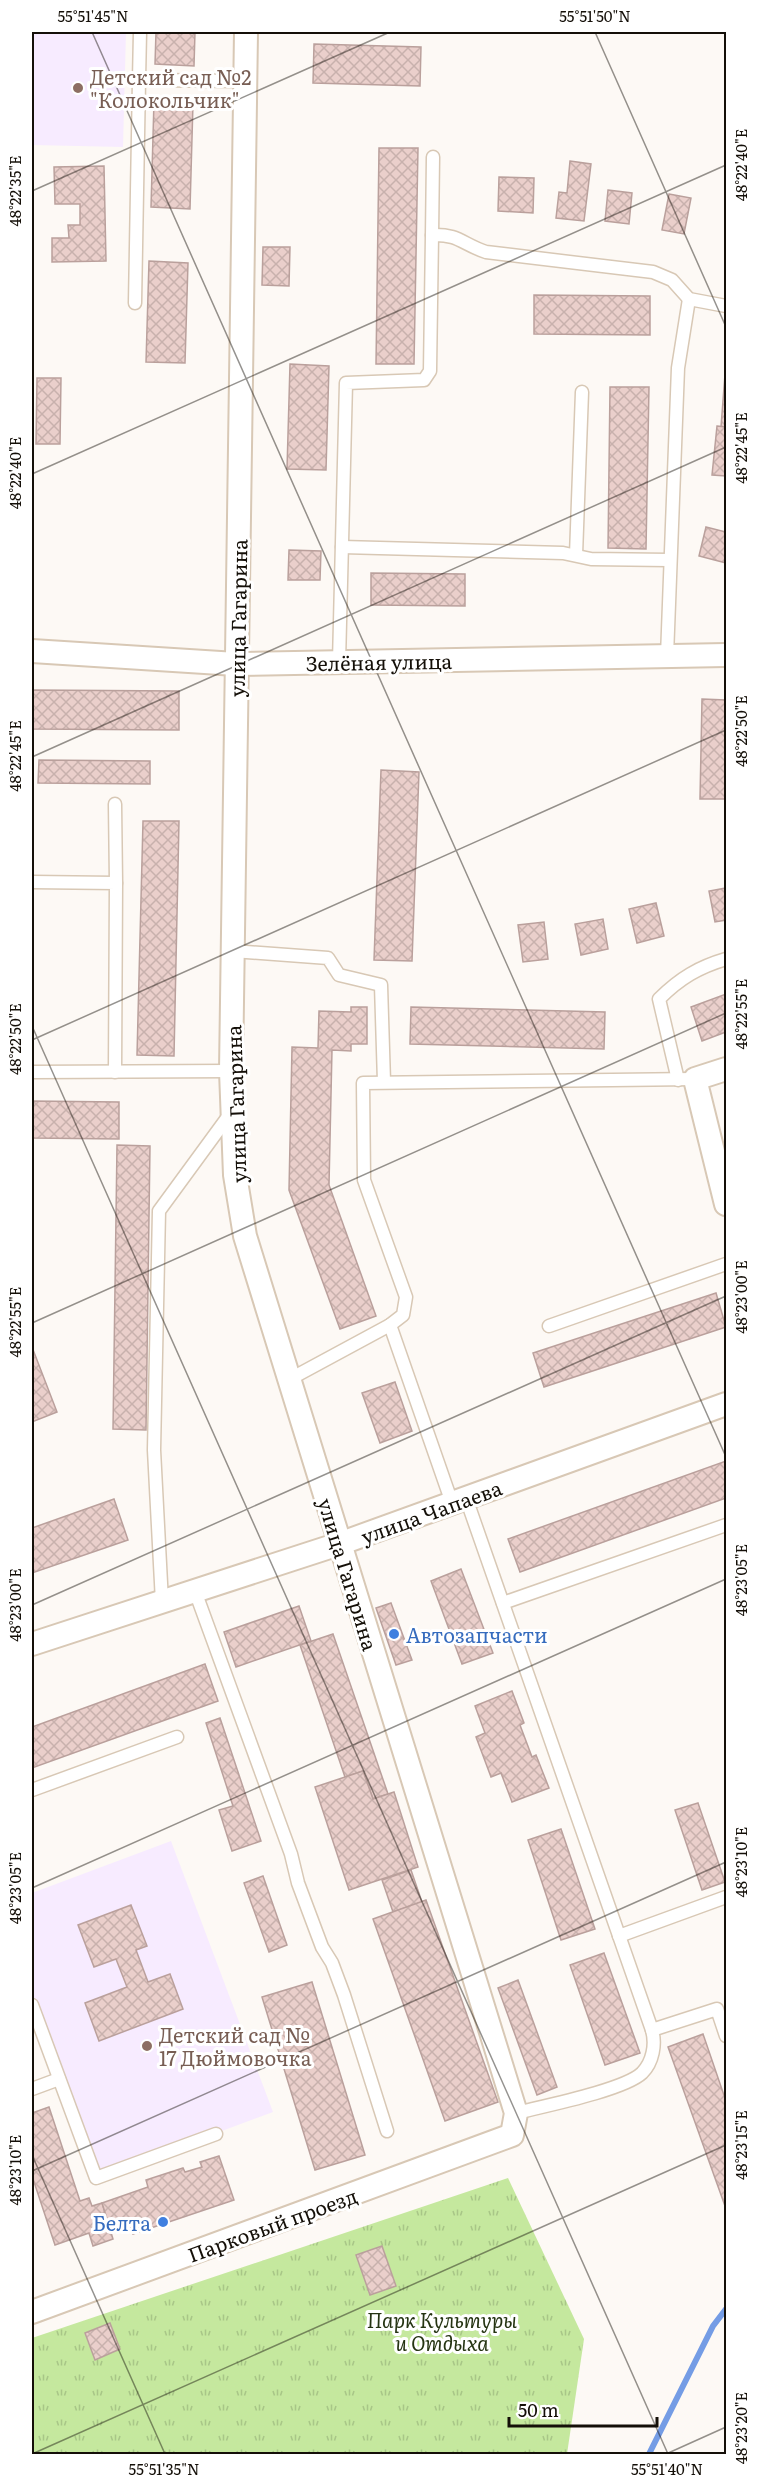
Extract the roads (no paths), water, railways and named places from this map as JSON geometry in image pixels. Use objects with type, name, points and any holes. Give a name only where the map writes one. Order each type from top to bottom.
[{"type":"street","name":"улица Гагарина","points":[[246,32],[231,1071],[236,1175],[245,1236],[514,2124]]},
{"type":"street","name":"Зелёная улица","points":[[32,651],[236,664],[726,655]]},
{"type":"street","points":[[726,1069],[686,1079],[726,1204]]},
{"type":"street","name":"улица Чапаева","points":[[32,1644],[339,1544],[726,1404]]},
{"type":"street","name":"Парковый проезд","points":[[32,2312],[514,2124]]},
{"type":"lane","points":[[135,303],[140,32]]},
{"type":"lane","points":[[140,80],[245,81]]},
{"type":"lane","points":[[339,662],[346,383],[424,380],[430,371],[433,157]]},
{"type":"lane","points":[[432,235],[451,235],[470,247],[486,252],[653,272],[672,279],[689,299],[726,306]]},
{"type":"lane","points":[[667,656],[678,368],[689,299]]},
{"type":"lane","points":[[576,555],[582,392]]},
{"type":"lane","points":[[342,547],[576,555],[591,559],[669,560]]},
{"type":"lane","points":[[115,804],[115,1071]]},
{"type":"lane","points":[[32,882],[116,883]]},
{"type":"lane","points":[[233,951],[328,958],[339,975],[381,985],[384,1082]]},
{"type":"lane","points":[[290,1379],[390,1325],[404,1314],[406,1297],[364,1180],[363,1083],[686,1079],[659,999],[676,982],[702,966],[726,959]]},
{"type":"lane","points":[[32,1072],[231,1071]]},
{"type":"lane","points":[[162,1602],[154,1450],[159,1211],[233,1110]]},
{"type":"lane","points":[[549,1326],[726,1264]]},
{"type":"lane","points":[[390,1325],[459,1501],[503,1603],[655,2040],[650,2061],[642,2073],[624,2084],[514,2124]]},
{"type":"lane","points":[[503,1603],[726,1525]]},
{"type":"lane","points":[[195,1591],[291,1854],[298,1883],[322,1947],[332,1963],[344,1995],[387,2131]]},
{"type":"lane","points":[[32,1790],[177,1737]]},
{"type":"lane","points":[[620,1936],[726,1897]]},
{"type":"lane","points":[[32,2005],[96,2178],[216,2134]]},
{"type":"lane","points":[[652,2030],[717,2009],[726,2036]]},
{"type":"lane","points":[[32,2089],[59,2079]]},
{"type":"waterway","points":[[649,2454],[713,2326],[726,2309]]},
{"type":"place","name":"Детский сад №2 \"Колокольчик\"","points":[[78,88]]},
{"type":"place","name":"Автозапчасти","points":[[394,1634]]},
{"type":"place","name":"Детский сад № 17 Дюймовочка","points":[[147,2046]]},
{"type":"place","name":"Белта","points":[[163,2222]]},
{"type":"park label","name":"Парк Культуры и Отдыха","points":[[442,2330]]}]
